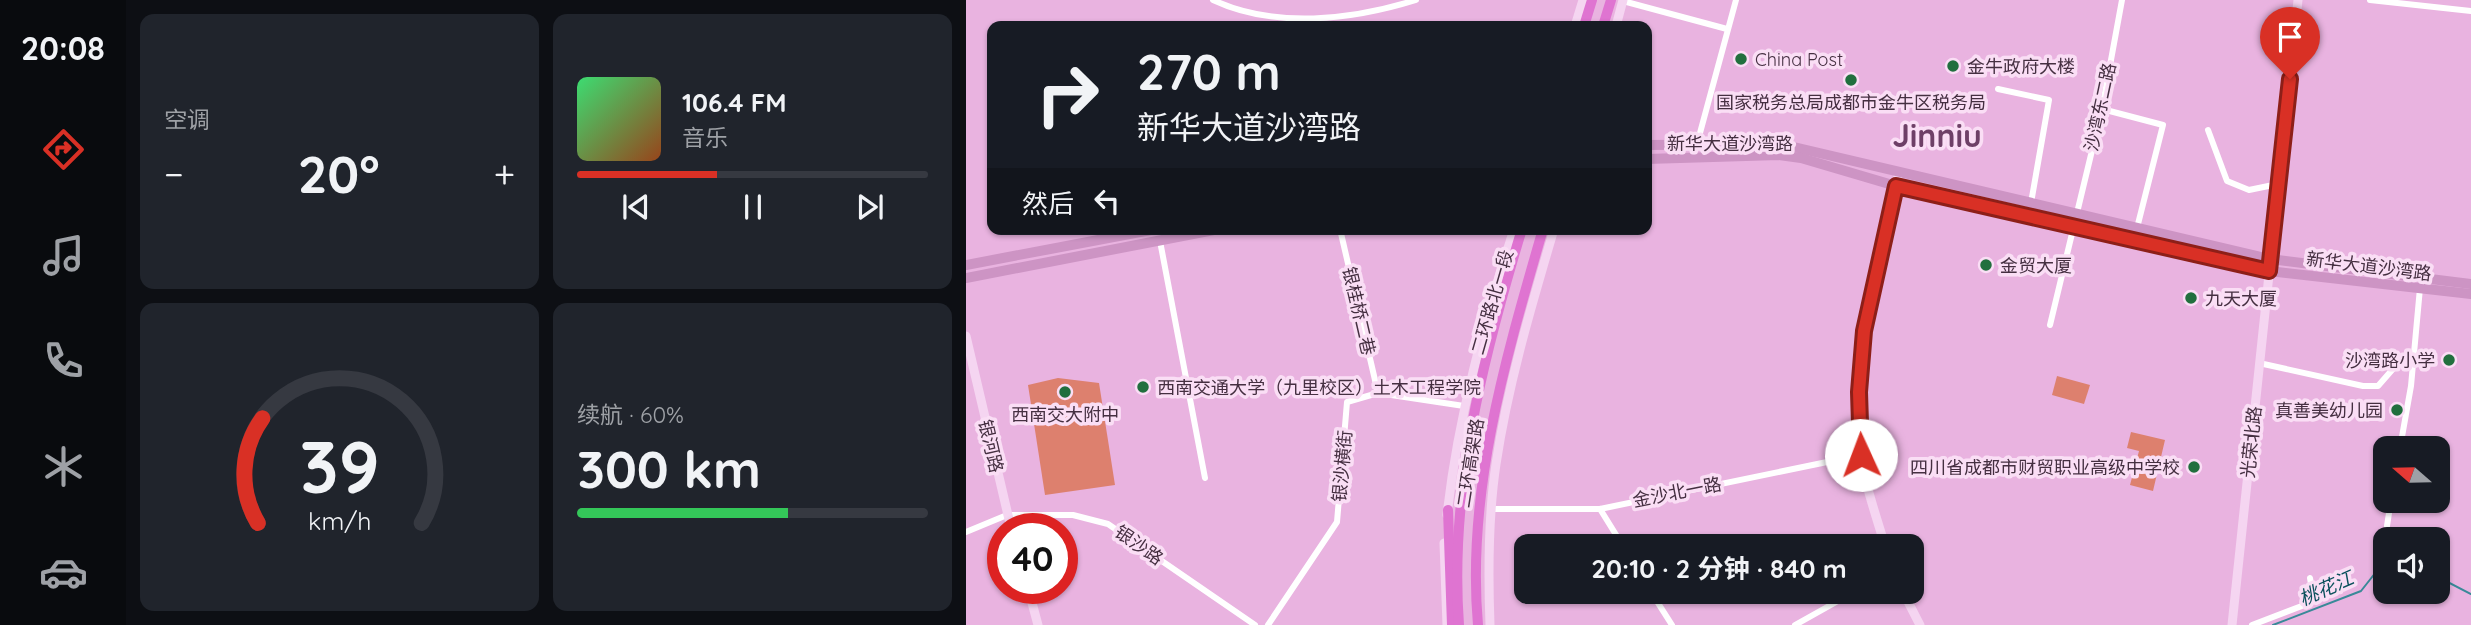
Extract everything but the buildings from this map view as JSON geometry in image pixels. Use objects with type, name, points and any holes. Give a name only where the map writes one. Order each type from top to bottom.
[{"type":"highway","points":[[1586,21],[1592,0]]},
{"type":"highway","points":[[1605,21],[1611,0]]},
{"type":"highway","name":"二环高架路","points":[[1459,625],[1457,560],[1469,442],[1498,308],[1520,235]]},
{"type":"highway","name":"二环高架路","points":[[1478,625],[1476,601],[1479,523],[1488,446],[1514,330],[1541,235]]},
{"type":"highway","points":[[1448,510],[1452,625]]},
{"type":"main road","name":"新华大道沙湾路","points":[[1652,145],[1781,144],[2137,228],[2270,265],[2471,284]]},
{"type":"main road","name":"新华大道沙湾路","points":[[1652,159],[1779,155],[1801,158],[1896,186],[2073,227],[2270,265],[2471,294]]},
{"type":"main road","points":[[966,265],[1124,235]]},
{"type":"main road","points":[[966,278],[1190,235]]},
{"type":"street","points":[[1213,0],[1254,15],[1301,20],[1395,6],[1416,0]]},
{"type":"street","points":[[1577,21],[1583,0]]},
{"type":"street","points":[[1617,21],[1623,0],[1727,29]]},
{"type":"street","points":[[1697,144],[1736,0]]},
{"type":"street","name":"沙湾东二路","points":[[2050,325],[2102,109],[2122,0]]},
{"type":"street","name":"光荣北路","points":[[2232,625],[2298,0]]},
{"type":"street","points":[[2370,0],[2471,11]]},
{"type":"street","points":[[1998,89],[2049,100],[2031,203]]},
{"type":"street","points":[[2102,109],[2163,125],[2137,228]]},
{"type":"street","points":[[2208,130],[2227,181],[2249,190],[2278,184]]},
{"type":"street","points":[[1882,534],[1861,455],[1859,392],[1864,331],[1899,172]]},
{"type":"street","name":"银桂桥二巷","points":[[1341,235],[1378,393]]},
{"type":"street","name":"二环路北一段","points":[[1447,625],[1444,543],[1464,406],[1490,302],[1512,235]]},
{"type":"street","points":[[1489,625],[1488,577],[1496,464],[1520,347],[1553,235]]},
{"type":"street","points":[[1160,241],[1205,478]]},
{"type":"street","points":[[2402,436],[2411,386],[2420,288]]},
{"type":"street","name":"银河路","points":[[966,336],[1007,513]]},
{"type":"street","points":[[2259,363],[2363,386],[2378,386],[2414,352]]},
{"type":"street","points":[[1378,393],[1464,406]]},
{"type":"street","name":"银沙横街","points":[[1268,625],[1337,523],[1348,402],[1378,393]]},
{"type":"street","name":"金沙北一路","points":[[1491,509],[1600,509],[1861,455]]},
{"type":"street","points":[[1600,509],[1616,534]]},
{"type":"street","points":[[2387,526],[2389,513]]},
{"type":"street","name":"银沙路","points":[[1078,516],[1108,524],[1255,625]]},
{"type":"street","points":[[966,532],[987,523]]},
{"type":"street","points":[[2252,625],[2307,604],[2312,590],[2310,578]]},
{"type":"street","points":[[1032,604],[1038,625]]},
{"type":"street","points":[[1659,604],[1672,625]]},
{"type":"street","points":[[1795,625],[1833,604]]},
{"type":"street","points":[[1909,604],[1920,625]]},
{"type":"shaded area","points":[[2057,376],[2090,385],[2084,404],[2052,395]]},
{"type":"shaded area","points":[[1058,378],[1099,383],[1115,485],[1045,495],[1028,385]]},
{"type":"shaded area","points":[[2131,432],[2165,440],[2153,491],[2130,485],[2139,451],[2127,448]]},
{"type":"waterway","name":"桃花江","points":[[2273,625],[2361,591],[2373,576]]},
{"type":"waterway","name":"桃花江","points":[[2450,583],[2471,594]]},
{"type":"place","name":"China Post","points":[[1741,59]]},
{"type":"place","name":"金牛政府大楼","points":[[1953,66]]},
{"type":"place","name":"国家税务总局成都市金牛区税务局","points":[[1851,80]]},
{"type":"place","name":"金贸大厦","points":[[1986,265]]},
{"type":"place","name":"九天大厦","points":[[2191,298]]},
{"type":"place","name":"沙湾路小学","points":[[2449,360]]},
{"type":"place","name":"西南交通大学（九里校区）土木工程学院","points":[[1143,387]]},
{"type":"place","name":"西南交大附中","points":[[1065,392]]},
{"type":"place","name":"真善美幼儿园","points":[[2397,410]]},
{"type":"place","name":"四川省成都市财贸职业高级中学校","points":[[2194,467]]},
{"type":"district","name":"Jinniu","points":[[1937,135]]},
{"type":"route","points":[[1861,455],[1859,392],[1864,331],[1896,186],[2269,271],[2290,79]]}]
